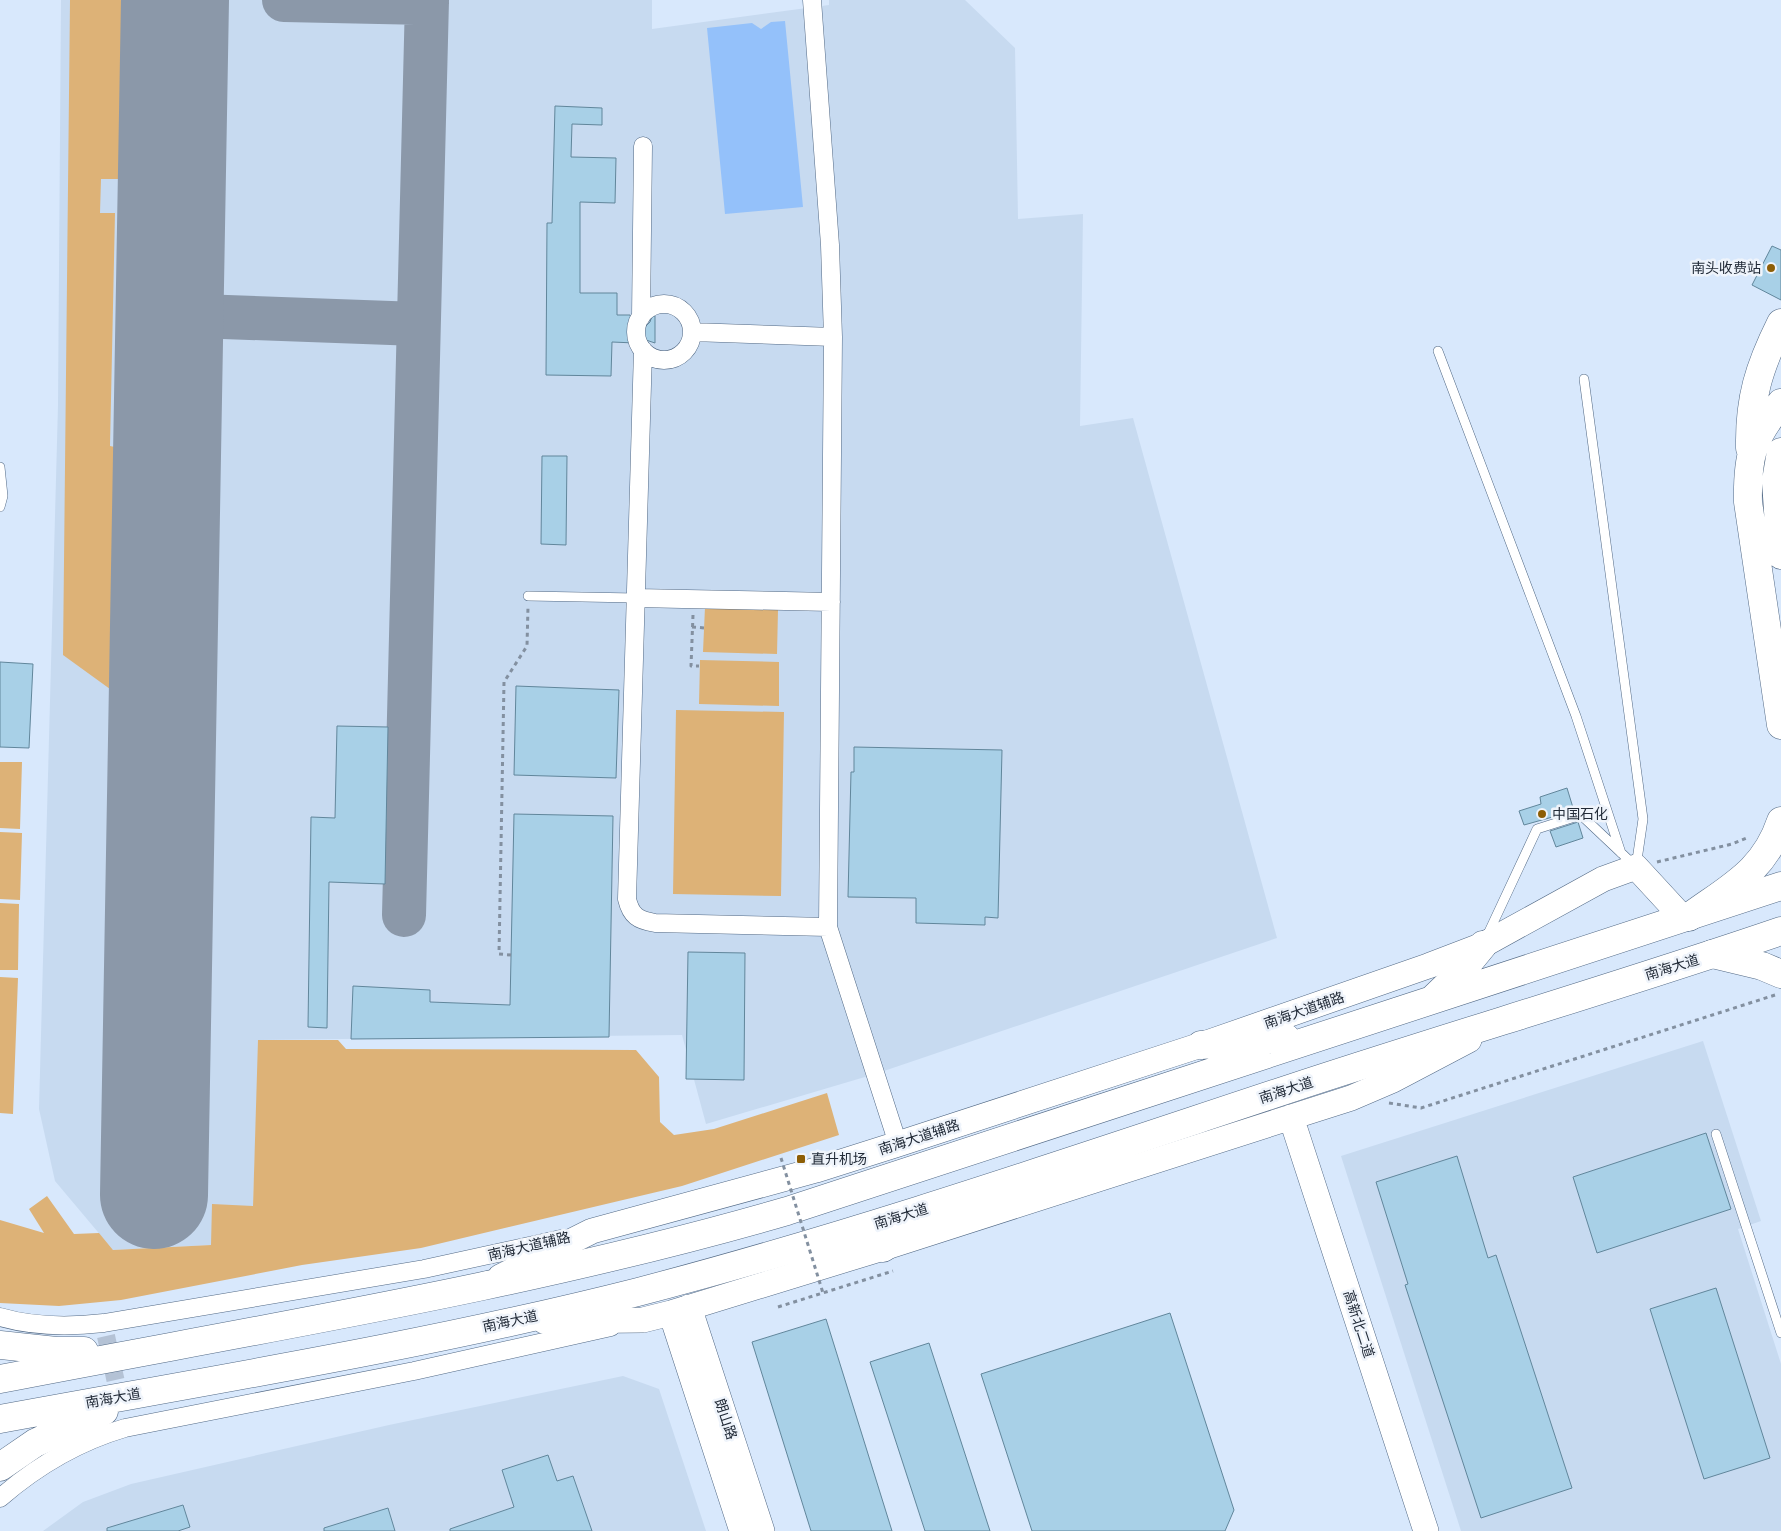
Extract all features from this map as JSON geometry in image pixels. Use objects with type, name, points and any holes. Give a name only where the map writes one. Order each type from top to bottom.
[{"type":"main road","points":[[1781,323],[1763,360],[1750,408],[1748,502],[1781,726]]},
{"type":"main road","points":[[1750,456],[1757,437],[1781,403]]},
{"type":"main road","points":[[1781,452],[1776,481],[1781,555]]},
{"type":"main road","points":[[1686,918],[1749,873],[1770,849],[1771,830]]},
{"type":"main road","points":[[1628,860],[1686,918]]},
{"type":"main road","name":"南海大道辅路","points":[[592,1231],[720,1197],[898,1144],[1201,1045],[1428,966],[1483,944],[1604,879],[1628,860]]},
{"type":"main road","points":[[0,1379],[478,1288],[702,1236],[787,1211],[1781,886]]},
{"type":"main road","name":"南海大道","points":[[0,1419],[507,1322],[730,1267],[944,1203],[1781,931]]},
{"type":"main road","points":[[1430,1001],[1460,973],[1483,944]]},
{"type":"main road","points":[[1712,954],[1762,966],[1781,974]]},
{"type":"main road","points":[[507,1322],[643,1320],[888,1259],[1371,1090],[1530,1011]]},
{"type":"main road","points":[[1201,1045],[1332,1034]]},
{"type":"main road","name":"高新北二道","points":[[1291,1117],[1426,1531]]},
{"type":"main road","points":[[888,1259],[944,1203]]},
{"type":"main road","points":[[478,1288],[592,1231]]},
{"type":"main road","name":"朗山路","points":[[680,1310],[742,1531]]},
{"type":"main road","name":"朗山路","points":[[680,1310],[762,1531]]},
{"type":"main road","points":[[0,1345],[56,1351],[83,1351],[190,1342]]},
{"type":"main road","points":[[0,1467],[35,1443],[91,1416],[219,1378]]},
{"type":"street","points":[[812,0],[830,245],[833,337],[828,927],[898,1144]]},
{"type":"street","points":[[643,146],[641,317],[636,334],[643,350],[627,899],[630,912],[640,920],[655,923],[828,927]]},
{"type":"street","points":[[641,317],[654,306],[672,306],[687,316],[692,332],[687,348],[674,359],[657,360],[643,350]]},
{"type":"street","points":[[692,332],[833,337]]},
{"type":"street","points":[[636,598],[831,602]]},
{"type":"street","name":"南海大道辅路","points":[[0,1317],[38,1325],[76,1326],[105,1330],[424,1269],[592,1231]]},
{"type":"street","points":[[0,1498],[29,1473],[68,1450],[124,1422],[414,1371],[643,1320]]},
{"type":"lane","points":[[1438,352],[1576,716],[1628,860]]},
{"type":"lane","points":[[1584,380],[1643,819],[1628,860]]},
{"type":"lane","points":[[0,467],[3,496],[0,507]]},
{"type":"lane","points":[[528,596],[636,598]]},
{"type":"lane","points":[[1483,944],[1537,829],[1581,815],[1628,860]]},
{"type":"lane","points":[[1716,1134],[1781,1332]]},
{"type":"path","points":[[511,955],[499,954],[504,682],[527,646],[528,596]]},
{"type":"path","points":[[693,600],[691,666],[700,666]]},
{"type":"path","points":[[692,627],[705,628]]},
{"type":"path","points":[[1628,860],[1732,844],[1771,830]]},
{"type":"path","points":[[1386,1103],[1421,1108],[1781,993]]},
{"type":"path","points":[[780,1158],[823,1293]]},
{"type":"path","points":[[778,1307],[823,1293],[888,1259]]},
{"type":"shaded area","points":[[61,0],[652,0],[652,29],[829,5],[829,0],[965,0],[1015,48],[1018,219],[1083,214],[1080,426],[1133,418],[1277,938],[875,1074],[706,1124],[682,1035],[259,1040],[253,1206],[211,1245],[113,1250],[55,1181],[39,1109],[58,405]]},
{"type":"shaded area","points":[[70,0],[149,0],[146,179],[101,179],[100,213],[115,213],[110,446],[144,453],[139,710],[63,655]]},
{"type":"shaded area","points":[[705,607],[778,610],[777,654],[703,652]]},
{"type":"shaded area","points":[[700,660],[779,662],[779,706],[699,704]]},
{"type":"shaded area","points":[[676,710],[784,712],[781,896],[673,894]]},
{"type":"shaded area","points":[[0,762],[22,762],[20,829],[0,828]]},
{"type":"shaded area","points":[[0,832],[22,833],[20,900],[0,899]]},
{"type":"shaded area","points":[[0,903],[19,904],[18,970],[0,970]]},
{"type":"shaded area","points":[[0,977],[18,978],[13,1114],[0,1113]]},
{"type":"shaded area","points":[[258,1040],[338,1040],[346,1049],[636,1050],[659,1077],[660,1122],[674,1135],[714,1129],[827,1093],[839,1135],[682,1186],[421,1248],[302,1265],[121,1300],[59,1306],[0,1303],[0,1220],[44,1233],[29,1209],[47,1196],[74,1234],[99,1233],[113,1250],[211,1245],[212,1204],[253,1206]]},
{"type":"shaded area","points":[[1703,1041],[1761,1221],[1738,1229],[1781,1364],[1781,1531],[1461,1531],[1341,1156]]},
{"type":"shaded area","points":[[623,1376],[659,1389],[706,1531],[43,1531],[83,1502],[131,1484],[389,1425]]},
{"type":"water","points":[[785,21],[803,207],[725,214],[707,28],[752,23],[761,29],[771,22]]},
{"type":"building","points":[[555,106],[602,108],[602,125],[572,124],[571,157],[616,158],[615,203],[580,202],[580,293],[617,293],[617,315],[630,315],[632,322],[636,326],[646,326],[652,316],[655,316],[655,343],[643,339],[635,343],[612,342],[611,376],[546,375],[547,223],[552,223]]},
{"type":"building","name":"南头收费站","points":[[1772,246],[1781,250],[1781,300],[1752,285]]},
{"type":"building","points":[[542,456],[567,456],[566,545],[541,544]]},
{"type":"building","points":[[0,662],[33,664],[29,748],[0,747]]},
{"type":"building","points":[[516,686],[619,690],[616,778],[514,775]]},
{"type":"building","points":[[337,726],[388,727],[385,884],[329,882],[327,1028],[308,1027],[311,817],[335,818]]},
{"type":"building","points":[[854,747],[1002,750],[998,918],[985,917],[985,925],[916,923],[916,898],[848,897],[851,772],[854,772]]},
{"type":"building","points":[[1567,788],[1574,811],[1524,825],[1519,811],[1541,804],[1540,797]]},
{"type":"building","points":[[514,814],[613,816],[609,1037],[351,1039],[353,986],[430,990],[430,1002],[510,1005]]},
{"type":"building","points":[[1578,822],[1583,838],[1556,847],[1550,831]]},
{"type":"building","points":[[688,952],[745,953],[744,1080],[686,1079]]},
{"type":"building","points":[[1706,1133],[1731,1209],[1597,1253],[1573,1177]]},
{"type":"building","points":[[1457,1156],[1488,1258],[1496,1255],[1572,1488],[1481,1518],[1405,1285],[1408,1284],[1376,1182]]},
{"type":"building","points":[[1716,1288],[1770,1458],[1704,1479],[1650,1309]]},
{"type":"building","points":[[1170,1313],[1234,1510],[1225,1531],[1032,1531],[981,1374]]},
{"type":"building","points":[[826,1319],[892,1531],[811,1531],[752,1342]]},
{"type":"building","points":[[929,1343],[990,1531],[925,1531],[870,1362]]},
{"type":"building","points":[[548,1455],[557,1481],[573,1476],[592,1531],[450,1531],[450,1529],[514,1507],[502,1470]]},
{"type":"building","points":[[183,1505],[190,1527],[178,1531],[107,1531],[107,1528]]},
{"type":"building","points":[[388,1508],[395,1531],[324,1531],[324,1528]]},
{"type":"taxiway","points":[[284,0],[427,3]]},
{"type":"taxiway","points":[[404,915],[427,0]]},
{"type":"taxiway","points":[[170,315],[418,324]]},
{"type":"runway","points":[[154,1195],[175,0]]},
{"type":"tunnel","points":[[106,1336],[123,1415]]},
{"type":"place","name":"南头收费站","points":[[1771,268]]},
{"type":"place","name":"中国石化","points":[[1542,814]]},
{"type":"place","name":"直升机场","points":[[801,1159]]}]
